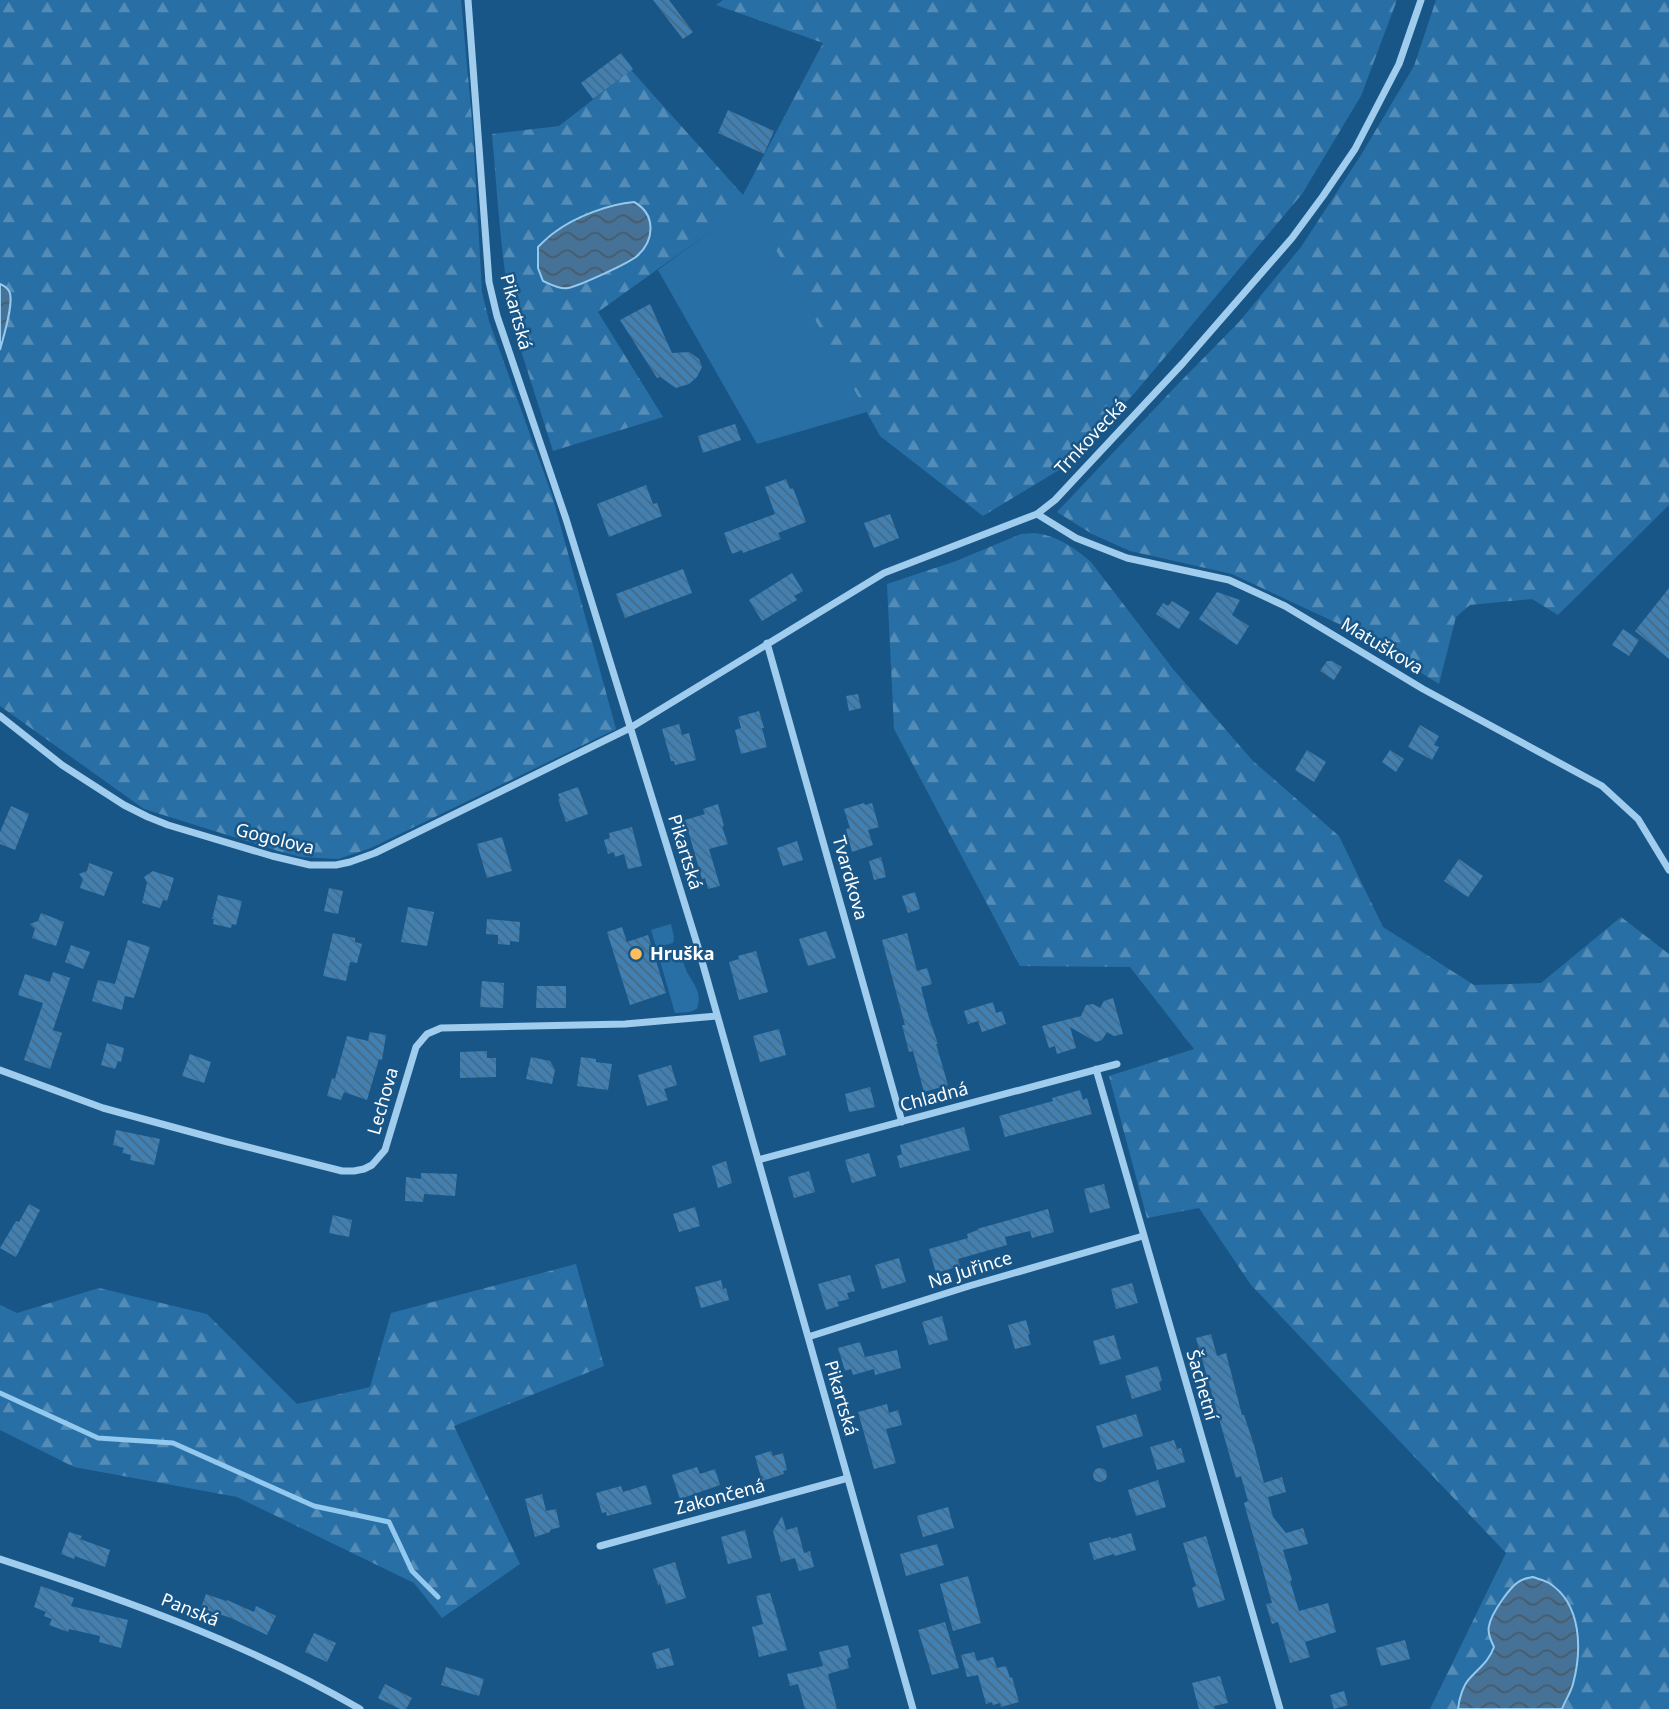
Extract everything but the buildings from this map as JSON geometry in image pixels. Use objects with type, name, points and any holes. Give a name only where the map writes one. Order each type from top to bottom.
[{"type":"street","name":"Pikartská","points":[[468,0],[489,282],[497,316],[566,519],[718,1016],[913,1709]]},
{"type":"street","name":"Trnkovecká","points":[[630,728],[884,573],[1037,514],[1055,499],[1182,363],[1292,238],[1323,196],[1355,149],[1399,64],[1421,0]]},
{"type":"street","name":"Matuškova","points":[[1037,514],[1076,538],[1127,558],[1229,580],[1286,606],[1423,690],[1602,786],[1638,819],[1669,870]]},
{"type":"street","name":"Tvardkova","points":[[767,643],[902,1122]]},
{"type":"street","name":"Gogolova","points":[[0,716],[62,765],[124,805],[148,817],[272,856],[323,866],[350,862],[376,853],[630,728]]},
{"type":"street","name":"Lechova","points":[[0,1070],[103,1108],[237,1145],[342,1171],[354,1171],[372,1165],[385,1150],[413,1055],[421,1040],[433,1030],[625,1024],[718,1016]]},
{"type":"street","name":"Chladná","points":[[758,1160],[1117,1063]]},
{"type":"street","name":"Šachetní","points":[[1096,1069],[1280,1709]]},
{"type":"street","name":"Na Juřince","points":[[808,1336],[1143,1236]]},
{"type":"street","name":"Zakončená","points":[[600,1546],[848,1478]]},
{"type":"street","name":"Panská","points":[[0,1559],[119,1599],[210,1635],[326,1689],[360,1709]]},
{"type":"green space","points":[[0,0],[461,0],[473,131],[482,292],[489,321],[552,495],[616,729],[371,848],[338,859],[301,857],[144,809],[0,706]]},
{"type":"green space","points":[[723,0],[1397,0],[1361,96],[1302,194],[1133,395],[1059,470],[983,516],[880,436],[750,203],[598,312],[663,417],[553,451],[516,335],[511,310],[492,134],[559,126],[631,70],[743,195],[823,43],[716,5]]},
{"type":"green space","points":[[1436,0],[1669,0],[1669,505],[1558,615],[1532,599],[1470,605],[1456,617],[1439,684],[1356,632],[1232,574],[1130,551],[1092,534],[1057,512],[1239,322],[1301,247],[1361,155],[1414,66]]},
{"type":"green space","points":[[750,202],[867,412],[757,444],[658,270]]},
{"type":"green space","points":[[1035,533],[1065,543],[1091,562],[1173,669],[1252,760],[1339,836],[1383,927],[1474,985],[1541,983],[1621,917],[1669,954],[1669,1709],[1430,1709],[1506,1553],[1251,1285],[1199,1208],[1147,1218],[1109,1076],[1194,1049],[1130,967],[1020,966],[894,729],[887,584],[956,561],[1021,534]]},
{"type":"green space","points":[[671,924],[673,943],[656,947],[651,930]]},
{"type":"green space","points":[[675,950],[677,957],[681,957],[698,995],[697,1009],[690,1012],[675,1013],[658,954]]},
{"type":"green space","points":[[576,1264],[604,1366],[454,1426],[520,1564],[442,1618],[414,1583],[237,1497],[74,1467],[0,1430],[0,1305],[17,1313],[99,1288],[207,1314],[297,1404],[370,1387],[391,1313]]},
{"type":"water","points":[[634,202],[646,213],[650,228],[647,242],[637,256],[604,274],[568,288],[543,281],[538,268],[538,247],[548,237],[572,221],[593,212]]},
{"type":"water","points":[[0,284],[9,291],[11,303],[0,350]]},
{"type":"water","points":[[1533,1577],[1549,1583],[1560,1592],[1568,1603],[1577,1629],[1576,1671],[1562,1709],[1458,1709],[1465,1684],[1487,1660],[1494,1647],[1489,1629],[1497,1607],[1518,1583]]},
{"type":"waterway","points":[[0,1393],[98,1438],[173,1443],[314,1506],[389,1522],[412,1571],[438,1597]]},
{"type":"place","name":"Hruška","points":[[636,954]]}]
